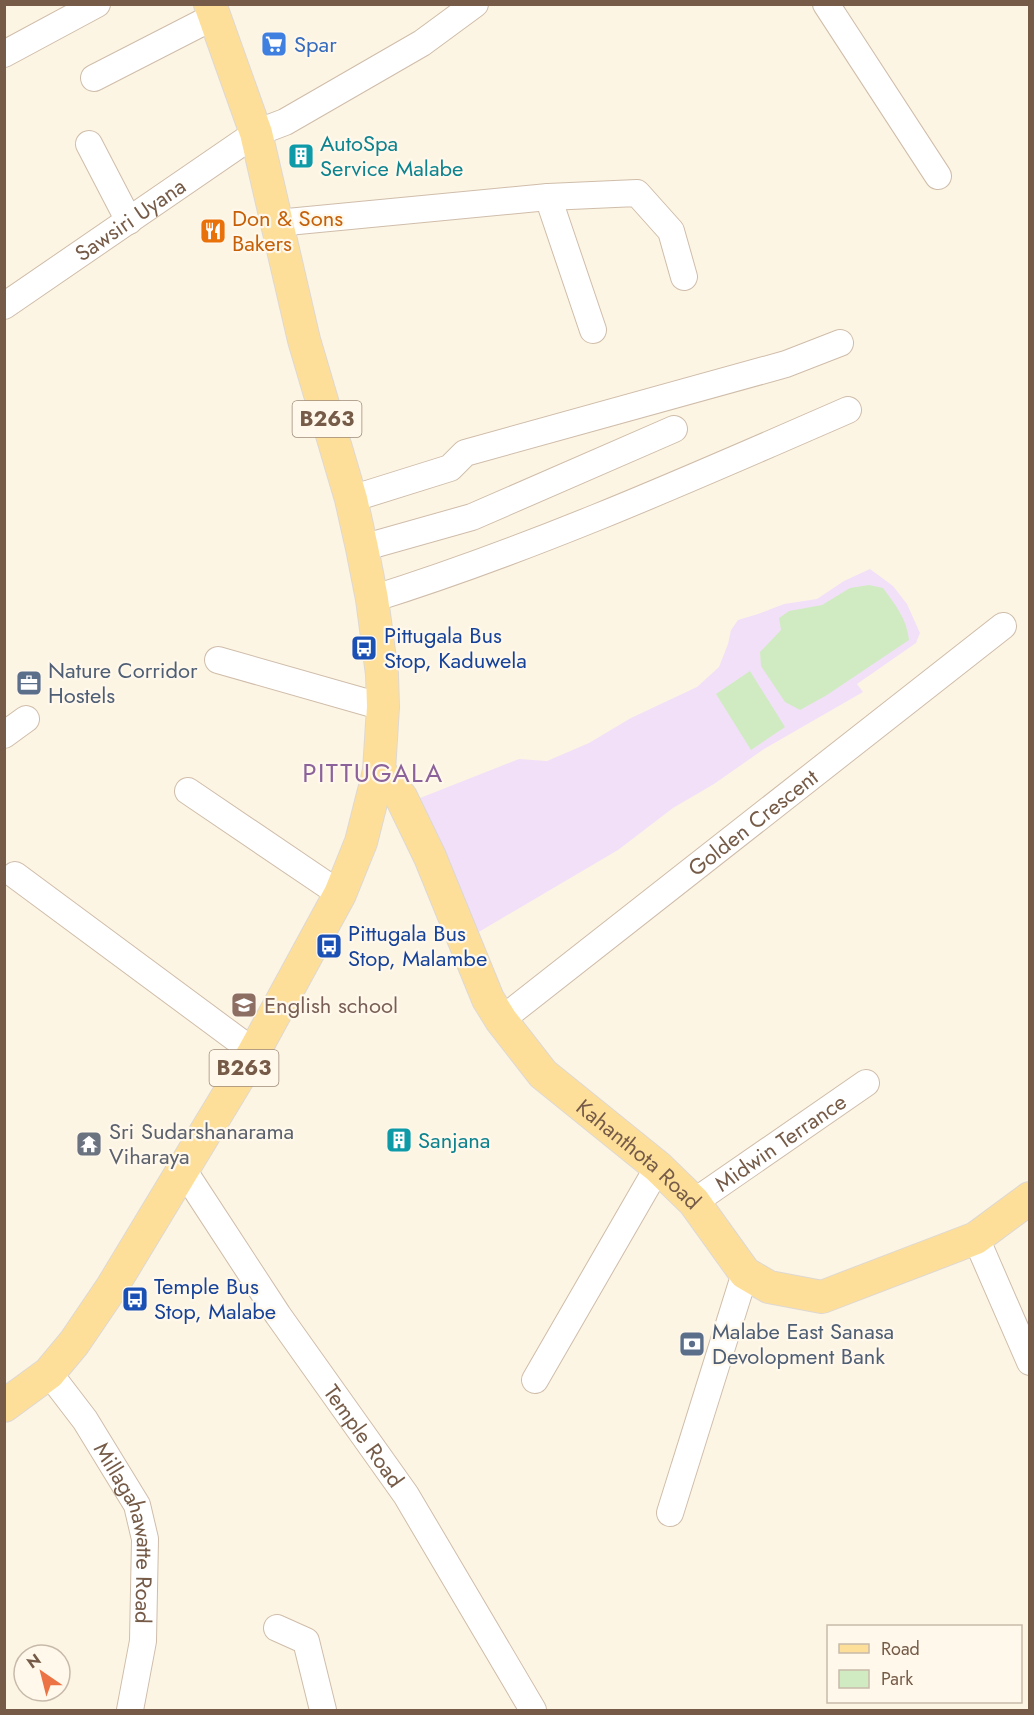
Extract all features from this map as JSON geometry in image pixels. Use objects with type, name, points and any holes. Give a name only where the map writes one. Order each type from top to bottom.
[{"type":"main road","name":"B263","points":[[4,1406],[49,1372],[74,1343],[112,1287],[254,1052],[340,894],[361,842],[379,771],[383,707],[382,674],[372,599],[362,548],[351,499],[303,340],[256,134],[212,10]]},
{"type":"main road","name":"Kahanthota Road","points":[[379,771],[401,796],[430,857],[488,999],[501,1020],[543,1074],[658,1167],[694,1202],[745,1273],[769,1287],[822,1297],[976,1238],[1029,1198]]},
{"type":"street","points":[[4,54],[97,4]]},
{"type":"street","name":"Sawsiri Uyana","points":[[4,306],[256,134],[285,122],[422,43],[476,4]]},
{"type":"street","points":[[826,4],[938,176]]},
{"type":"street","points":[[94,78],[212,10]]},
{"type":"street","points":[[90,144],[129,221]]},
{"type":"street","points":[[277,223],[548,197],[637,193],[671,231],[684,278]]},
{"type":"street","points":[[548,197],[593,330]]},
{"type":"street","points":[[351,499],[450,468],[465,453],[786,364],[840,343]]},
{"type":"street","points":[[372,599],[452,574],[660,492],[848,410]]},
{"type":"street","points":[[362,548],[472,517],[674,429]]},
{"type":"street","name":"Golden Crescent","points":[[501,1020],[1003,626]]},
{"type":"street","points":[[218,660],[383,707]]},
{"type":"street","points":[[4,735],[26,719]]},
{"type":"street","points":[[188,791],[340,894]]},
{"type":"street","points":[[15,875],[254,1052]]},
{"type":"street","name":"Midwin Terrance","points":[[694,1202],[866,1083]]},
{"type":"street","points":[[535,1380],[658,1167]]},
{"type":"street","name":"Temple Road","points":[[182,1168],[278,1315],[406,1495],[532,1710]]},
{"type":"street","points":[[976,1238],[1029,1362]]},
{"type":"street","points":[[670,1513],[745,1273]]},
{"type":"street","name":"Millagahawatte Road","points":[[49,1372],[85,1420],[137,1505],[146,1539],[143,1641],[130,1710]]},
{"type":"street","points":[[277,1628],[306,1641],[323,1710]]},
{"type":"shaded area","points":[[870,569],[893,586],[907,604],[920,633],[916,643],[857,684],[863,692],[764,749],[714,784],[673,808],[618,850],[472,936],[415,800],[519,759],[547,761],[589,743],[631,718],[697,687],[719,667],[731,630],[738,620],[784,604],[817,599],[844,581]]},
{"type":"green space","points":[[869,585],[883,588],[892,600],[903,619],[909,640],[827,695],[800,710],[785,702],[761,666],[760,652],[781,630],[779,618],[789,611],[822,605],[850,588]]},
{"type":"green space","points":[[750,671],[785,727],[751,750],[716,694]]},
{"type":"place","name":"Spar","points":[[274,44]]},
{"type":"place","name":"AutoSpa Service Malabe","points":[[301,156]]},
{"type":"place","name":"Don & Sons Bakers","points":[[213,231]]},
{"type":"place","name":"Pittugala Bus Stop, Kaduwela","points":[[364,648]]},
{"type":"place","name":"Nature Corridor Hostels","points":[[29,683]]},
{"type":"place","name":"Pittugala Bus Stop, Malambe","points":[[329,946]]},
{"type":"place","name":"English school","points":[[244,1005]]},
{"type":"place","name":"Sanjana","points":[[399,1140]]},
{"type":"place","name":"Sri Sudarshanarama Viharaya","points":[[89,1144]]},
{"type":"place","name":"Temple Bus Stop, Malabe","points":[[135,1299]]},
{"type":"place","name":"Malabe East Sanasa Devolopment Bank","points":[[692,1344]]},
{"type":"district","name":"PITTUGALA","points":[[373,773]]}]
